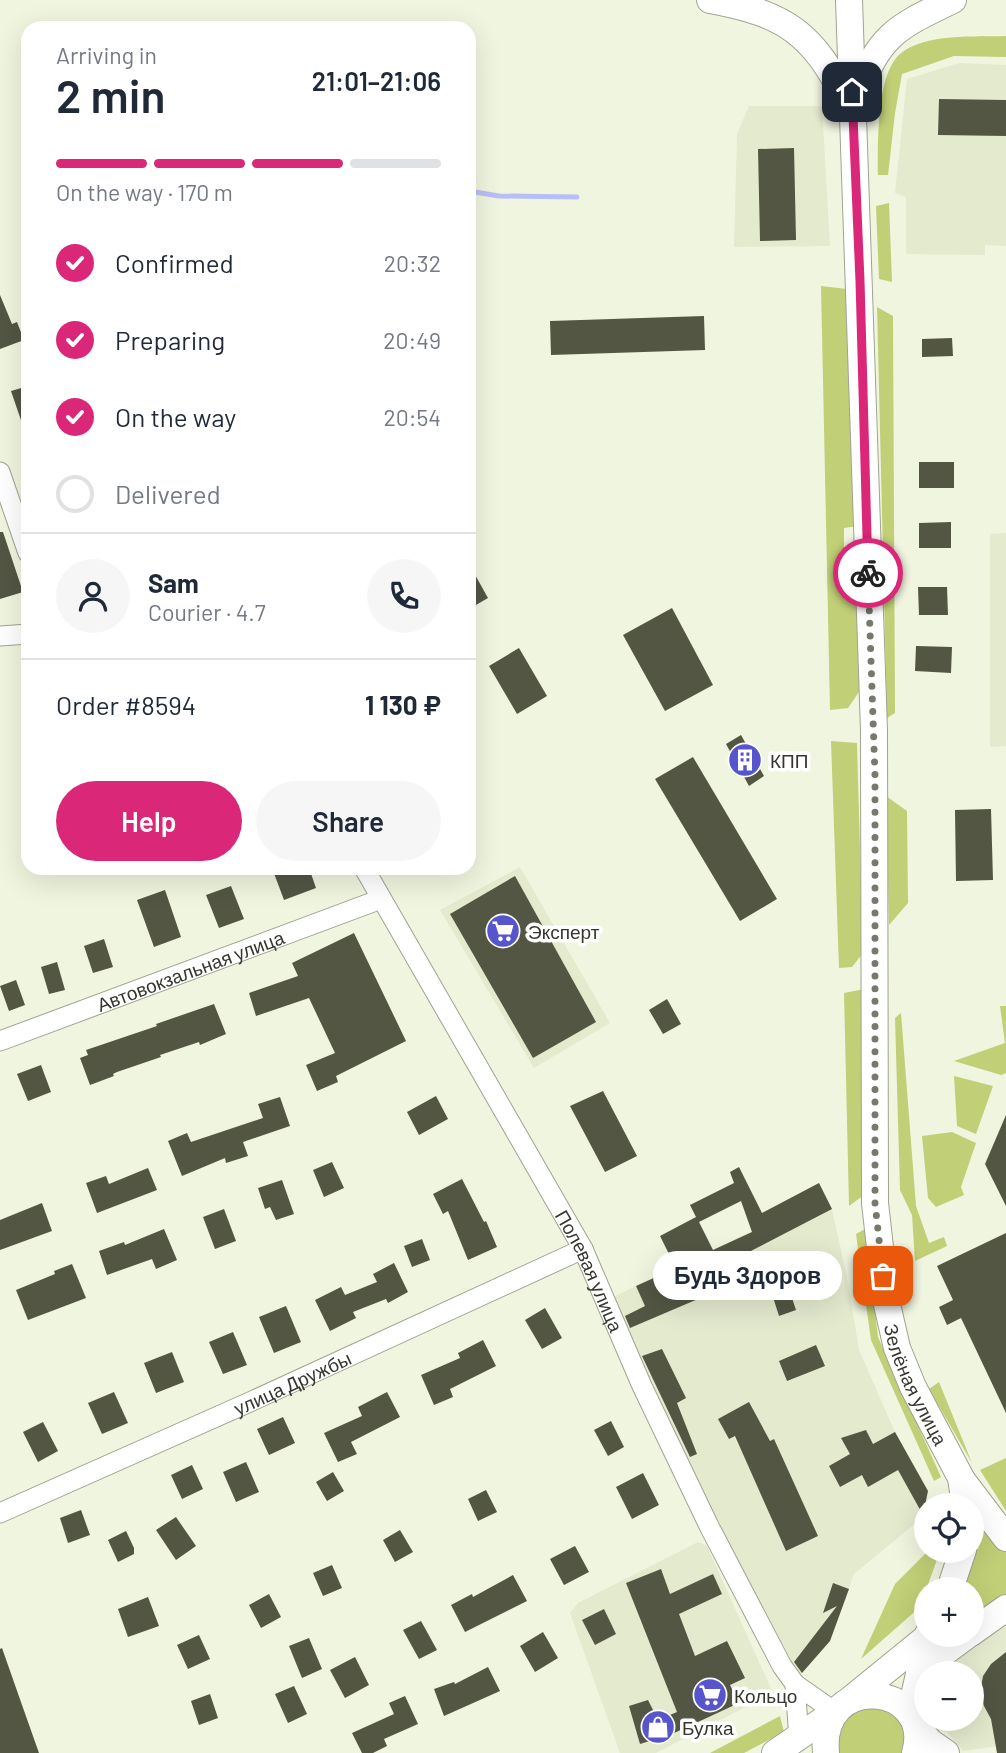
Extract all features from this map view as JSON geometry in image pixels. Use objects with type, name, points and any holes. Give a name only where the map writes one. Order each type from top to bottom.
[{"type":"main road","points":[[710,0],[746,7],[776,18],[798,32],[817,50],[836,78],[852,112]]},
{"type":"main road","name":"Зелёная улица","points":[[849,0],[874,730],[875,1203],[886,1300],[897,1348],[913,1387],[961,1478],[963,1493]]},
{"type":"main road","points":[[852,112],[865,73],[889,36],[908,21],[953,0]]},
{"type":"main road","points":[[961,1478],[1006,1538]]},
{"type":"main road","points":[[984,1624],[1006,1608]]},
{"type":"main road","points":[[775,1753],[799,1739],[840,1708],[914,1647]]},
{"type":"main road","points":[[933,1661],[952,1647]]},
{"type":"main road","points":[[826,1753],[828,1726],[840,1708],[859,1696],[870,1694],[894,1700],[930,1742],[946,1753]]},
{"type":"main road","points":[[914,1711],[913,1719],[918,1737],[915,1753]]},
{"type":"street","points":[[0,472],[21,533]]},
{"type":"street","points":[[0,636],[21,634]]},
{"type":"street","name":"Полевая улица","points":[[367,875],[583,1248],[642,1387],[709,1526],[782,1666],[795,1684],[840,1708]]},
{"type":"street","name":"Автовокзальная улица","points":[[0,1041],[381,899]]},
{"type":"street","name":"улица Дружбы","points":[[0,1513],[252,1401],[583,1248]]},
{"type":"street","name":"Полевая улица","points":[[795,1684],[799,1739]]},
{"type":"shaded area","points":[[959,63],[1006,65],[1006,246],[985,245],[985,255],[906,254],[906,197],[895,193],[907,79]]},
{"type":"shaded area","points":[[749,106],[822,106],[830,246],[734,247],[737,134]]},
{"type":"shaded area","points":[[1006,533],[1006,746],[990,747],[990,534]]},
{"type":"shaded area","points":[[520,867],[610,1023],[534,1068],[440,910]]},
{"type":"shaded area","points":[[832,1209],[859,1350],[895,1432],[924,1484],[925,1493],[914,1493],[914,1524],[854,1574],[830,1641],[801,1674],[791,1665],[776,1637],[684,1453],[620,1318],[613,1297],[752,1231]]},
{"type":"shaded area","points":[[698,1542],[707,1546],[773,1693],[656,1753],[620,1753],[570,1613],[578,1603]]},
{"type":"shaded area","points":[[1006,1619],[1006,1745],[963,1751],[947,1731],[984,1731],[984,1661],[944,1661],[965,1647],[984,1647],[984,1634]]},
{"type":"green space","points":[[1006,36],[1006,57],[954,56],[902,74],[888,175],[878,175],[882,93],[892,64],[900,54],[922,42],[936,39]]},
{"type":"green space","points":[[889,203],[892,282],[879,279],[876,206]]},
{"type":"green space","points":[[821,286],[847,289],[858,526],[844,528],[844,573],[858,573],[861,689],[848,708],[830,710]]},
{"type":"green space","points":[[877,307],[893,316],[895,713],[887,718]]},
{"type":"green space","points":[[831,741],[857,743],[863,953],[852,967],[839,968]]},
{"type":"green space","points":[[886,796],[907,811],[908,903],[889,925]]},
{"type":"green space","points":[[864,989],[864,1195],[849,1206],[844,993]]},
{"type":"green space","points":[[1000,1006],[1006,1006],[1006,1073],[1001,1075],[954,1061],[1005,1043]]},
{"type":"green space","points":[[901,1013],[916,1206],[929,1243],[944,1237],[947,1246],[915,1261],[912,1215],[900,1190],[895,1018]]},
{"type":"green space","points":[[954,1076],[993,1086],[976,1134],[957,1126]]},
{"type":"green space","points":[[952,1132],[976,1143],[961,1187],[964,1195],[936,1207],[928,1198],[922,1136]]},
{"type":"green space","points":[[865,1229],[878,1337],[941,1477],[934,1481],[871,1340],[856,1234]]},
{"type":"green space","points":[[939,1382],[972,1463],[929,1389]]},
{"type":"green space","points":[[1006,1458],[1006,1511],[980,1470]]},
{"type":"green space","points":[[985,1528],[1006,1551],[1006,1597],[984,1613],[984,1577],[967,1577],[972,1563],[984,1563]]},
{"type":"green space","points":[[916,1563],[936,1563],[931,1577],[914,1577],[914,1612],[861,1659],[895,1584]]},
{"type":"green space","points":[[872,1707],[889,1713],[899,1722],[904,1735],[904,1753],[839,1753],[839,1734],[844,1721],[854,1713]]},
{"type":"green space","points":[[780,1716],[784,1732],[744,1753],[710,1753]]},
{"type":"building","points":[[939,99],[1006,100],[1006,136],[938,135]]},
{"type":"building","points":[[794,148],[796,240],[760,241],[758,149]]},
{"type":"building","points":[[0,295],[12,324],[17,322],[21,341],[0,349]]},
{"type":"building","points":[[704,316],[705,350],[551,355],[550,321]]},
{"type":"building","points":[[952,338],[953,356],[922,357],[922,339]]},
{"type":"building","points":[[21,388],[21,420],[11,391]]},
{"type":"building","points":[[919,462],[954,462],[954,488],[919,488]]},
{"type":"building","points":[[951,522],[951,548],[919,548],[919,523]]},
{"type":"building","points":[[0,532],[3,532],[21,593],[0,599]]},
{"type":"building","points":[[476,577],[488,598],[476,605]]},
{"type":"building","points":[[918,587],[947,587],[948,615],[919,615]]},
{"type":"building","points":[[672,608],[713,685],[665,711],[623,635]]},
{"type":"building","points":[[916,646],[952,647],[951,673],[915,671]]},
{"type":"building","points":[[519,648],[547,696],[517,714],[489,666]]},
{"type":"building","name":"КПП","points":[[741,735],[764,776],[749,786],[726,744]]},
{"type":"building","points":[[693,757],[777,899],[740,921],[655,779]]},
{"type":"building","points":[[991,809],[993,880],[956,881],[955,810]]},
{"type":"building","points":[[275,875],[311,875],[316,888],[284,900]]},
{"type":"building","points":[[515,876],[596,1022],[533,1058],[450,914]]},
{"type":"building","points":[[231,886],[244,919],[219,928],[206,895]]},
{"type":"building","points":[[165,890],[181,937],[154,947],[137,900]]},
{"type":"building","points":[[354,933],[406,1041],[336,1076],[338,1082],[317,1091],[306,1065],[335,1053],[309,998],[256,1016],[249,993],[298,976],[292,963]]},
{"type":"building","points":[[104,939],[113,967],[93,973],[84,946]]},
{"type":"building","points":[[57,962],[65,990],[49,994],[41,967]]},
{"type":"building","points":[[16,980],[25,1005],[9,1011],[0,986]]},
{"type":"building","points":[[667,999],[681,1024],[663,1034],[649,1010]]},
{"type":"building","points":[[214,1004],[226,1034],[200,1045],[199,1042],[160,1055],[161,1057],[117,1072],[114,1076],[90,1085],[80,1058],[88,1055],[86,1050]]},
{"type":"building","points":[[41,1065],[51,1092],[28,1101],[17,1074]]},
{"type":"building","points":[[603,1091],[637,1156],[605,1172],[570,1106]]},
{"type":"building","points":[[436,1096],[448,1119],[419,1135],[407,1112]]},
{"type":"building","points":[[280,1097],[290,1126],[243,1142],[248,1156],[226,1163],[225,1158],[182,1176],[168,1141],[187,1133],[191,1142],[263,1118],[258,1104]]},
{"type":"building","points":[[1006,1115],[1006,1206],[985,1164]]},
{"type":"building","points":[[332,1162],[344,1188],[324,1197],[313,1170]]},
{"type":"building","points":[[739,1167],[762,1213],[819,1183],[832,1209],[747,1253],[752,1266],[701,1287],[705,1296],[630,1328],[625,1316],[645,1306],[636,1286],[676,1268],[660,1236],[696,1217],[690,1205],[734,1183],[730,1172]],"holes":[[[741,1201],[752,1232],[713,1250],[699,1222]]]},
{"type":"building","points":[[148,1168],[157,1190],[97,1213],[86,1183],[106,1176],[109,1184]]},
{"type":"building","points":[[462,1179],[484,1222],[486,1221],[497,1247],[468,1260],[448,1211],[443,1214],[433,1194]]},
{"type":"building","points":[[282,1180],[294,1214],[276,1220],[270,1207],[265,1209],[258,1188]]},
{"type":"building","points":[[42,1203],[52,1231],[0,1250],[0,1220]]},
{"type":"building","points":[[224,1209],[236,1241],[215,1249],[203,1217]]},
{"type":"building","points":[[164,1229],[177,1260],[156,1269],[152,1259],[107,1275],[99,1251],[124,1242],[125,1245]]},
{"type":"building","points":[[1006,1233],[1006,1413],[961,1318],[947,1325],[939,1307],[953,1300],[937,1266]]},
{"type":"building","points":[[422,1239],[430,1260],[412,1267],[404,1246]]},
{"type":"building","points":[[394,1263],[408,1292],[388,1303],[386,1299],[353,1312],[356,1318],[330,1331],[315,1300],[341,1287],[345,1295],[377,1282],[373,1274]]},
{"type":"building","points":[[72,1264],[86,1298],[28,1320],[16,1290]]},
{"type":"building","points":[[789,1289],[796,1310],[779,1316],[772,1294]]},
{"type":"building","points":[[286,1306],[301,1342],[274,1353],[259,1317]]},
{"type":"building","points":[[545,1308],[562,1338],[542,1349],[525,1320]]},
{"type":"building","points":[[233,1332],[247,1365],[223,1374],[209,1342]]},
{"type":"building","points":[[483,1340],[496,1366],[450,1389],[453,1397],[434,1405],[421,1375],[460,1358],[458,1353]]},
{"type":"building","points":[[816,1345],[825,1366],[787,1381],[779,1361]]},
{"type":"building","points":[[662,1349],[686,1398],[677,1403],[697,1454],[690,1457],[642,1356]]},
{"type":"building","points":[[172,1352],[184,1382],[156,1393],[144,1363]]},
{"type":"building","points":[[114,1392],[128,1423],[102,1434],[88,1403]]},
{"type":"building","points":[[387,1392],[400,1417],[351,1442],[357,1454],[338,1462],[324,1433],[362,1416],[358,1407]]},
{"type":"building","points":[[749,1402],[770,1441],[774,1439],[818,1536],[786,1551],[735,1436],[729,1439],[718,1419]]},
{"type":"building","points":[[283,1417],[295,1443],[269,1455],[257,1429]]},
{"type":"building","points":[[611,1421],[624,1447],[608,1456],[594,1430]]},
{"type":"building","points":[[43,1422],[58,1451],[38,1462],[23,1432]]},
{"type":"building","points":[[866,1430],[873,1444],[895,1432],[928,1493],[914,1493],[914,1499],[898,1470],[868,1487],[862,1475],[840,1487],[829,1466],[850,1454],[841,1438]]},
{"type":"building","points":[[246,1462],[259,1492],[236,1502],[223,1472]]},
{"type":"building","points":[[192,1465],[203,1489],[182,1499],[171,1475]]},
{"type":"building","points":[[333,1472],[344,1491],[327,1501],[316,1482]]},
{"type":"building","points":[[643,1473],[659,1505],[632,1519],[616,1487]]},
{"type":"building","points":[[486,1490],[497,1512],[478,1521],[468,1499]]},
{"type":"building","points":[[81,1510],[90,1535],[68,1543],[60,1518]]},
{"type":"building","points":[[176,1517],[196,1546],[176,1560],[156,1530]]},
{"type":"building","points":[[400,1530],[413,1552],[395,1562],[383,1540]]},
{"type":"building","points":[[126,1531],[134,1554],[118,1562],[108,1540]]},
{"type":"building","points":[[575,1546],[589,1572],[564,1585],[550,1559]]},
{"type":"building","points":[[332,1565],[342,1588],[323,1596],[313,1573]]},
{"type":"building","points":[[661,1569],[670,1594],[713,1574],[722,1594],[679,1614],[695,1656],[727,1641],[745,1678],[730,1685],[739,1703],[672,1734],[640,1744],[629,1706],[648,1700],[658,1720],[677,1712],[626,1583]]},
{"type":"building","points":[[513,1575],[527,1601],[465,1632],[451,1605],[472,1594],[473,1597]]},
{"type":"building","points":[[833,1583],[849,1589],[830,1641],[802,1673],[794,1662],[837,1606],[823,1613]]},
{"type":"building","points":[[269,1594],[281,1617],[261,1628],[249,1605]]},
{"type":"building","points":[[148,1597],[159,1626],[128,1637],[118,1609]]},
{"type":"building","points":[[604,1609],[616,1634],[595,1645],[582,1620]]},
{"type":"building","points":[[421,1621],[437,1650],[419,1659],[403,1630]]},
{"type":"building","points":[[543,1632],[558,1658],[535,1672],[520,1646]]},
{"type":"building","points":[[199,1635],[210,1659],[188,1669],[177,1645]]},
{"type":"building","points":[[309,1638],[322,1669],[302,1678],[289,1646]]},
{"type":"building","points":[[2,1648],[39,1753],[0,1753]]},
{"type":"building","points":[[1006,1652],[1006,1753],[997,1753],[991,1719],[984,1706],[984,1674],[991,1664]]},
{"type":"building","points":[[355,1657],[369,1685],[345,1698],[330,1670]]},
{"type":"building","points":[[488,1667],[500,1691],[444,1716],[434,1689],[454,1682],[455,1684]]},
{"type":"building","points":[[294,1686],[307,1714],[288,1723],[275,1694]]},
{"type":"building","points":[[210,1694],[218,1718],[199,1725],[191,1701]]},
{"type":"building","points":[[405,1696],[418,1724],[384,1739],[387,1746],[373,1753],[362,1753],[352,1733],[394,1714],[389,1703]]},
{"type":"waterway","points":[[476,192],[499,196],[577,197]]},
{"type":"way so far","points":[[868,573],[875,776],[875,1203],[883,1276]]},
{"type":"place","name":"КПП","points":[[745,760]]},
{"type":"place","name":"Эксперт","points":[[503,931]]},
{"type":"place","name":"Будь Здоров","points":[[883,1276]]},
{"type":"place","name":"Кольцо","points":[[710,1695]]},
{"type":"place","name":"Булка","points":[[658,1727]]},
{"type":"route","points":[[852,92],[868,573]]}]
